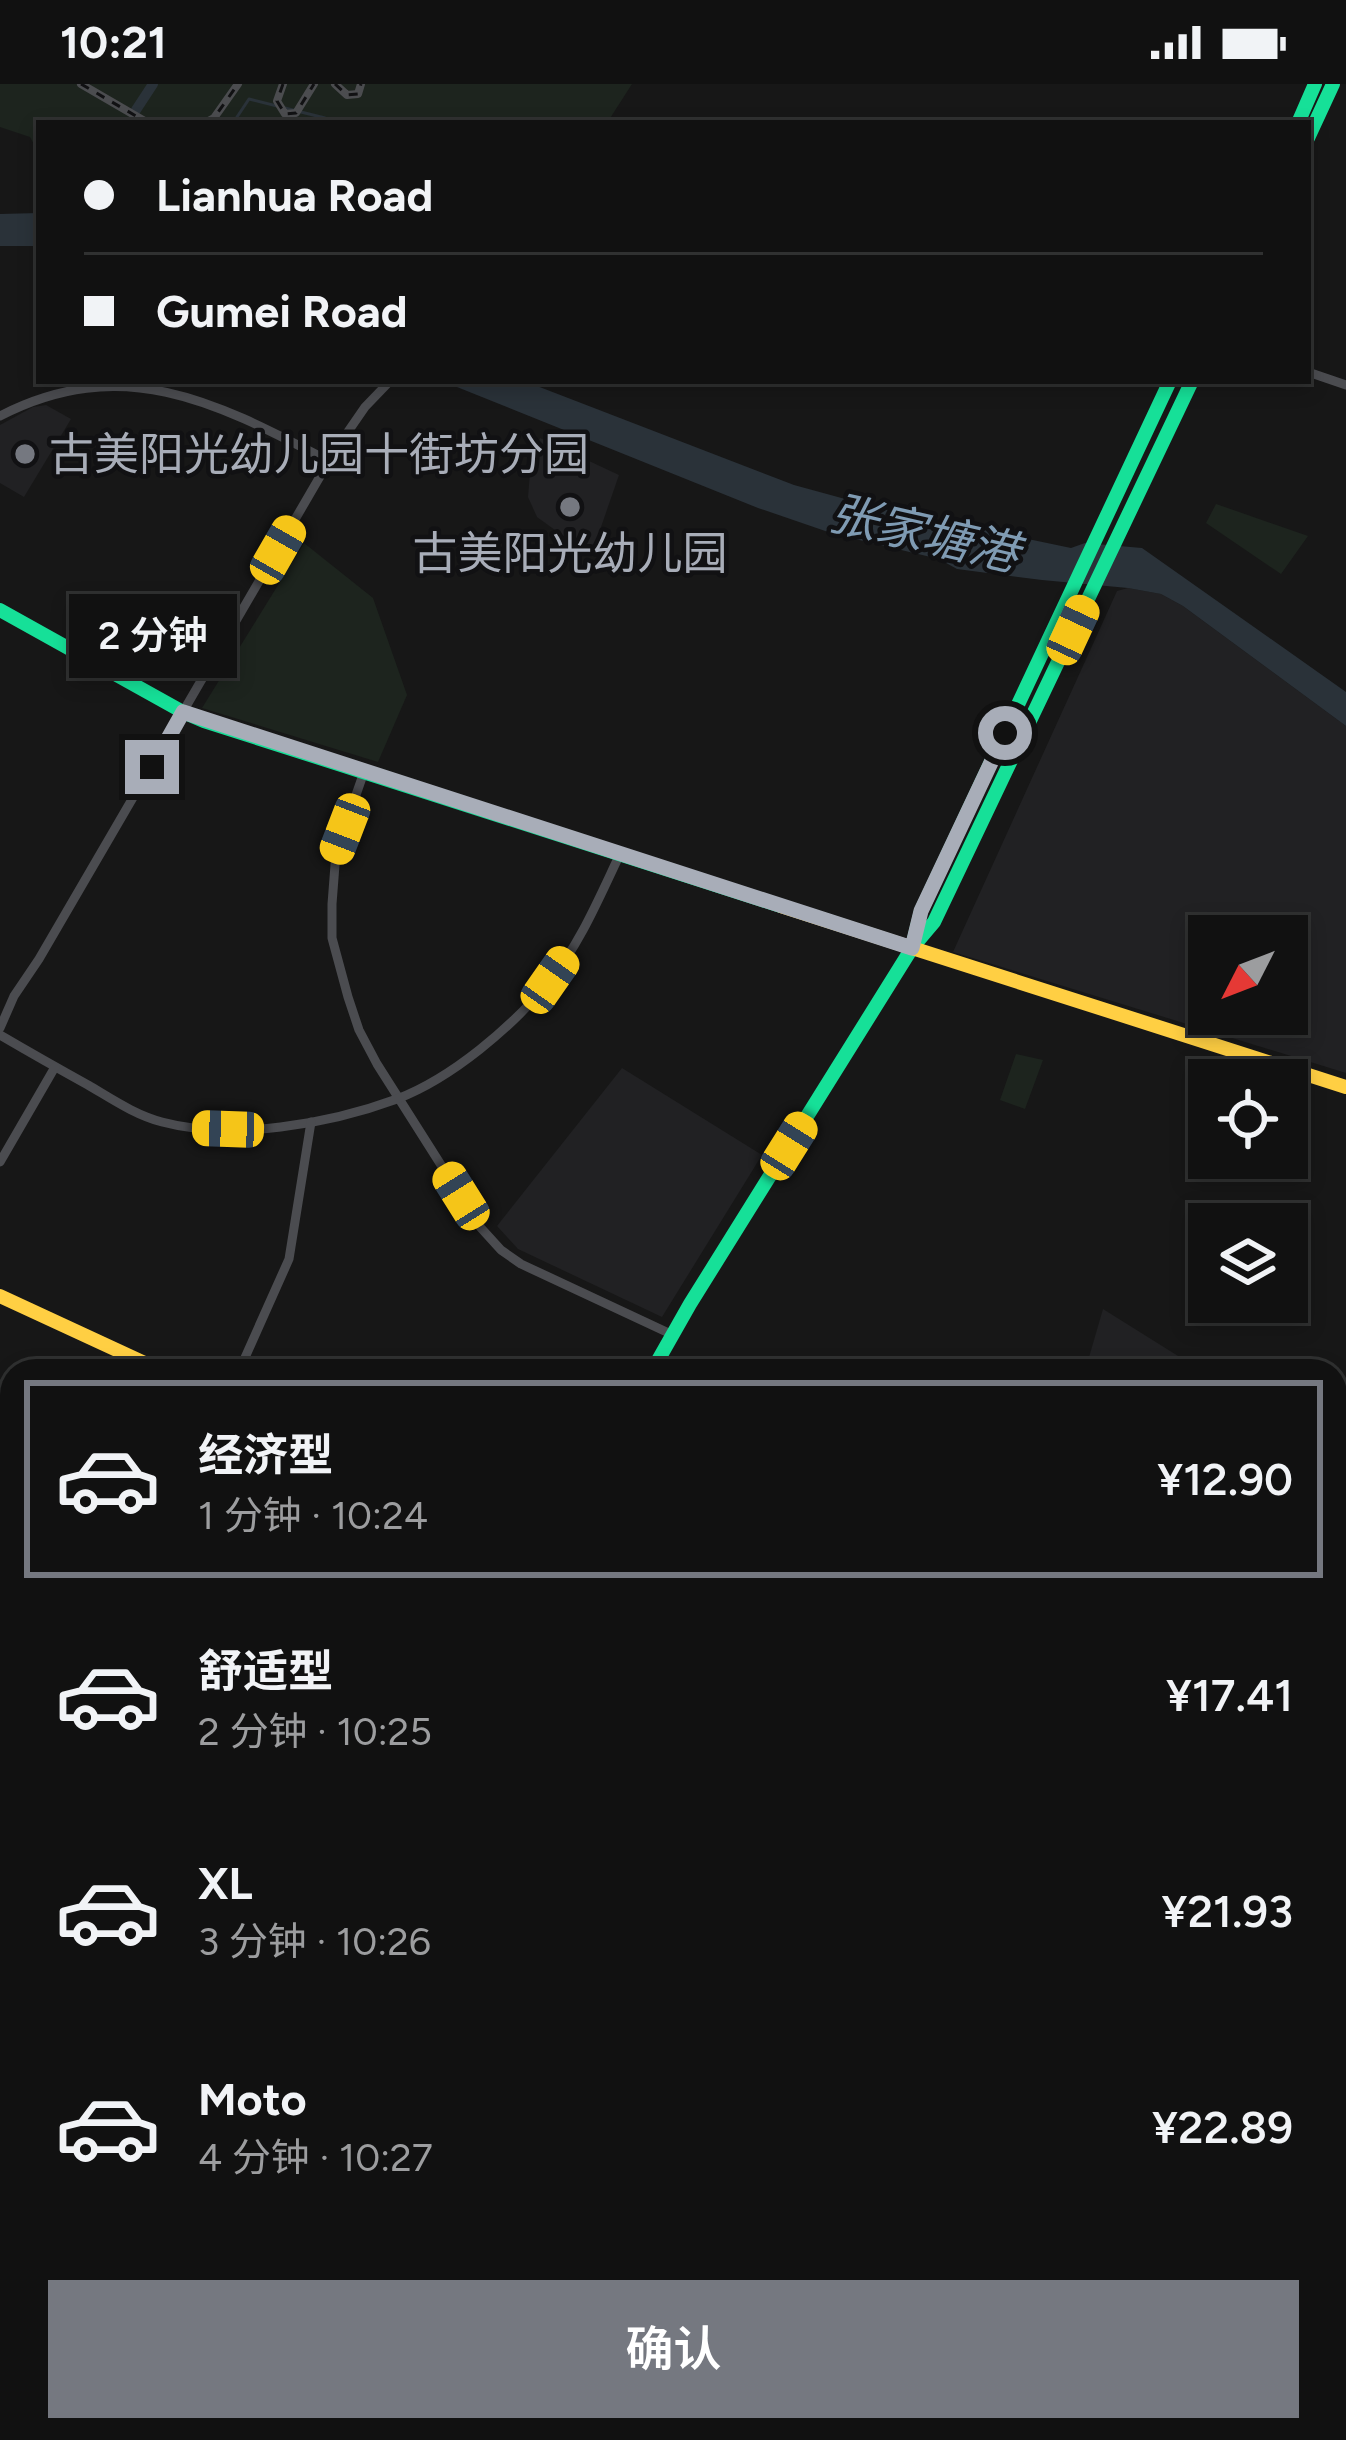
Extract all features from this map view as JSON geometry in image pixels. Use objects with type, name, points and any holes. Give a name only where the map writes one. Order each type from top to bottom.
[{"type":"main road","points":[[1299,120],[1315,84]]},
{"type":"main road","points":[[1311,132],[1333,84]]},
{"type":"main road","points":[[912,948],[921,911],[1169,384]]},
{"type":"main road","points":[[659,1359],[912,948],[934,922],[1191,384]]},
{"type":"main road","points":[[0,610],[183,712],[1346,1087]]},
{"type":"main road","points":[[0,1296],[136,1359]]},
{"type":"street","points":[[1311,373],[1346,385]]},
{"type":"street","points":[[387,384],[365,407],[329,461],[14,996],[0,1032],[141,1114],[180,1126],[228,1129],[311,1122],[399,1098],[473,1053],[523,1010],[571,950],[620,854]]},
{"type":"street","points":[[0,416],[55,394],[89,388],[151,389],[240,415],[329,461]]},
{"type":"street","points":[[364,772],[336,852],[332,904],[332,938],[359,1030],[482,1228],[501,1250],[521,1264],[673,1335]]},
{"type":"street","points":[[0,1162],[56,1067]]},
{"type":"street","points":[[244,1359],[290,1259],[311,1122]]},
{"type":"shaded area","points":[[0,84],[632,84],[609,120],[36,120],[36,148],[30,137],[0,127]]},
{"type":"shaded area","name":"古美阳光幼儿园十街坊分园","points":[[46,405],[71,419],[24,497],[0,483],[0,425]]},
{"type":"shaded area","name":"古美阳光幼儿园","points":[[540,438],[619,475],[591,556],[537,517],[528,497],[531,461]]},
{"type":"shaded area","points":[[1216,504],[1308,536],[1281,574],[1206,523]]},
{"type":"shaded area","points":[[304,543],[373,598],[407,695],[378,762],[202,708]]},
{"type":"shaded area","points":[[1128,588],[1161,594],[1183,606],[1346,726],[1346,1073],[1223,1035],[1308,1035],[1308,915],[1188,915],[1188,1024],[953,952],[1117,591]]},
{"type":"shaded area","points":[[1016,1054],[1043,1060],[1025,1109],[1000,1100]]},
{"type":"shaded area","points":[[622,1068],[762,1155],[662,1317],[518,1249],[497,1226]]},
{"type":"shaded area","points":[[1103,1309],[1183,1359],[1088,1359]]},
{"type":"water","points":[[36,213],[36,246],[0,246],[0,214]]},
{"type":"water","name":"张家塘港","points":[[449,384],[532,384],[794,485],[878,508],[1071,548],[1085,543],[1142,548],[1346,692],[1346,726],[1161,594],[957,569],[939,559],[834,534]]},
{"type":"waterway","points":[[136,110],[153,84]]},
{"type":"waterway","points":[[235,120],[249,99],[327,120]]},
{"type":"railway","points":[[81,84],[143,120]]},
{"type":"railway","points":[[210,120],[238,84]]},
{"type":"railway","points":[[283,84],[277,101],[285,114],[296,113],[314,84]]},
{"type":"railway","points":[[335,84],[347,95],[358,94],[361,84]]},
{"type":"traffic: fast","points":[[1299,120],[1315,84]]},
{"type":"traffic: fast","points":[[1311,132],[1333,84]]},
{"type":"traffic: fast","points":[[913,943],[921,911],[1169,384]]},
{"type":"traffic: fast","points":[[659,1359],[912,948],[934,922],[1191,384]]},
{"type":"traffic: fast","points":[[0,610],[204,721],[781,906]]},
{"type":"traffic: slow","points":[[781,906],[1346,1087]]},
{"type":"traffic: slow","points":[[0,1296],[136,1359]]},
{"type":"place","name":"古美阳光幼儿园十街坊分园","points":[[25,454]]},
{"type":"place","name":"古美阳光幼儿园","points":[[570,507]]},
{"type":"route","points":[[152,767],[183,712],[912,948],[921,911],[1005,733]]}]
